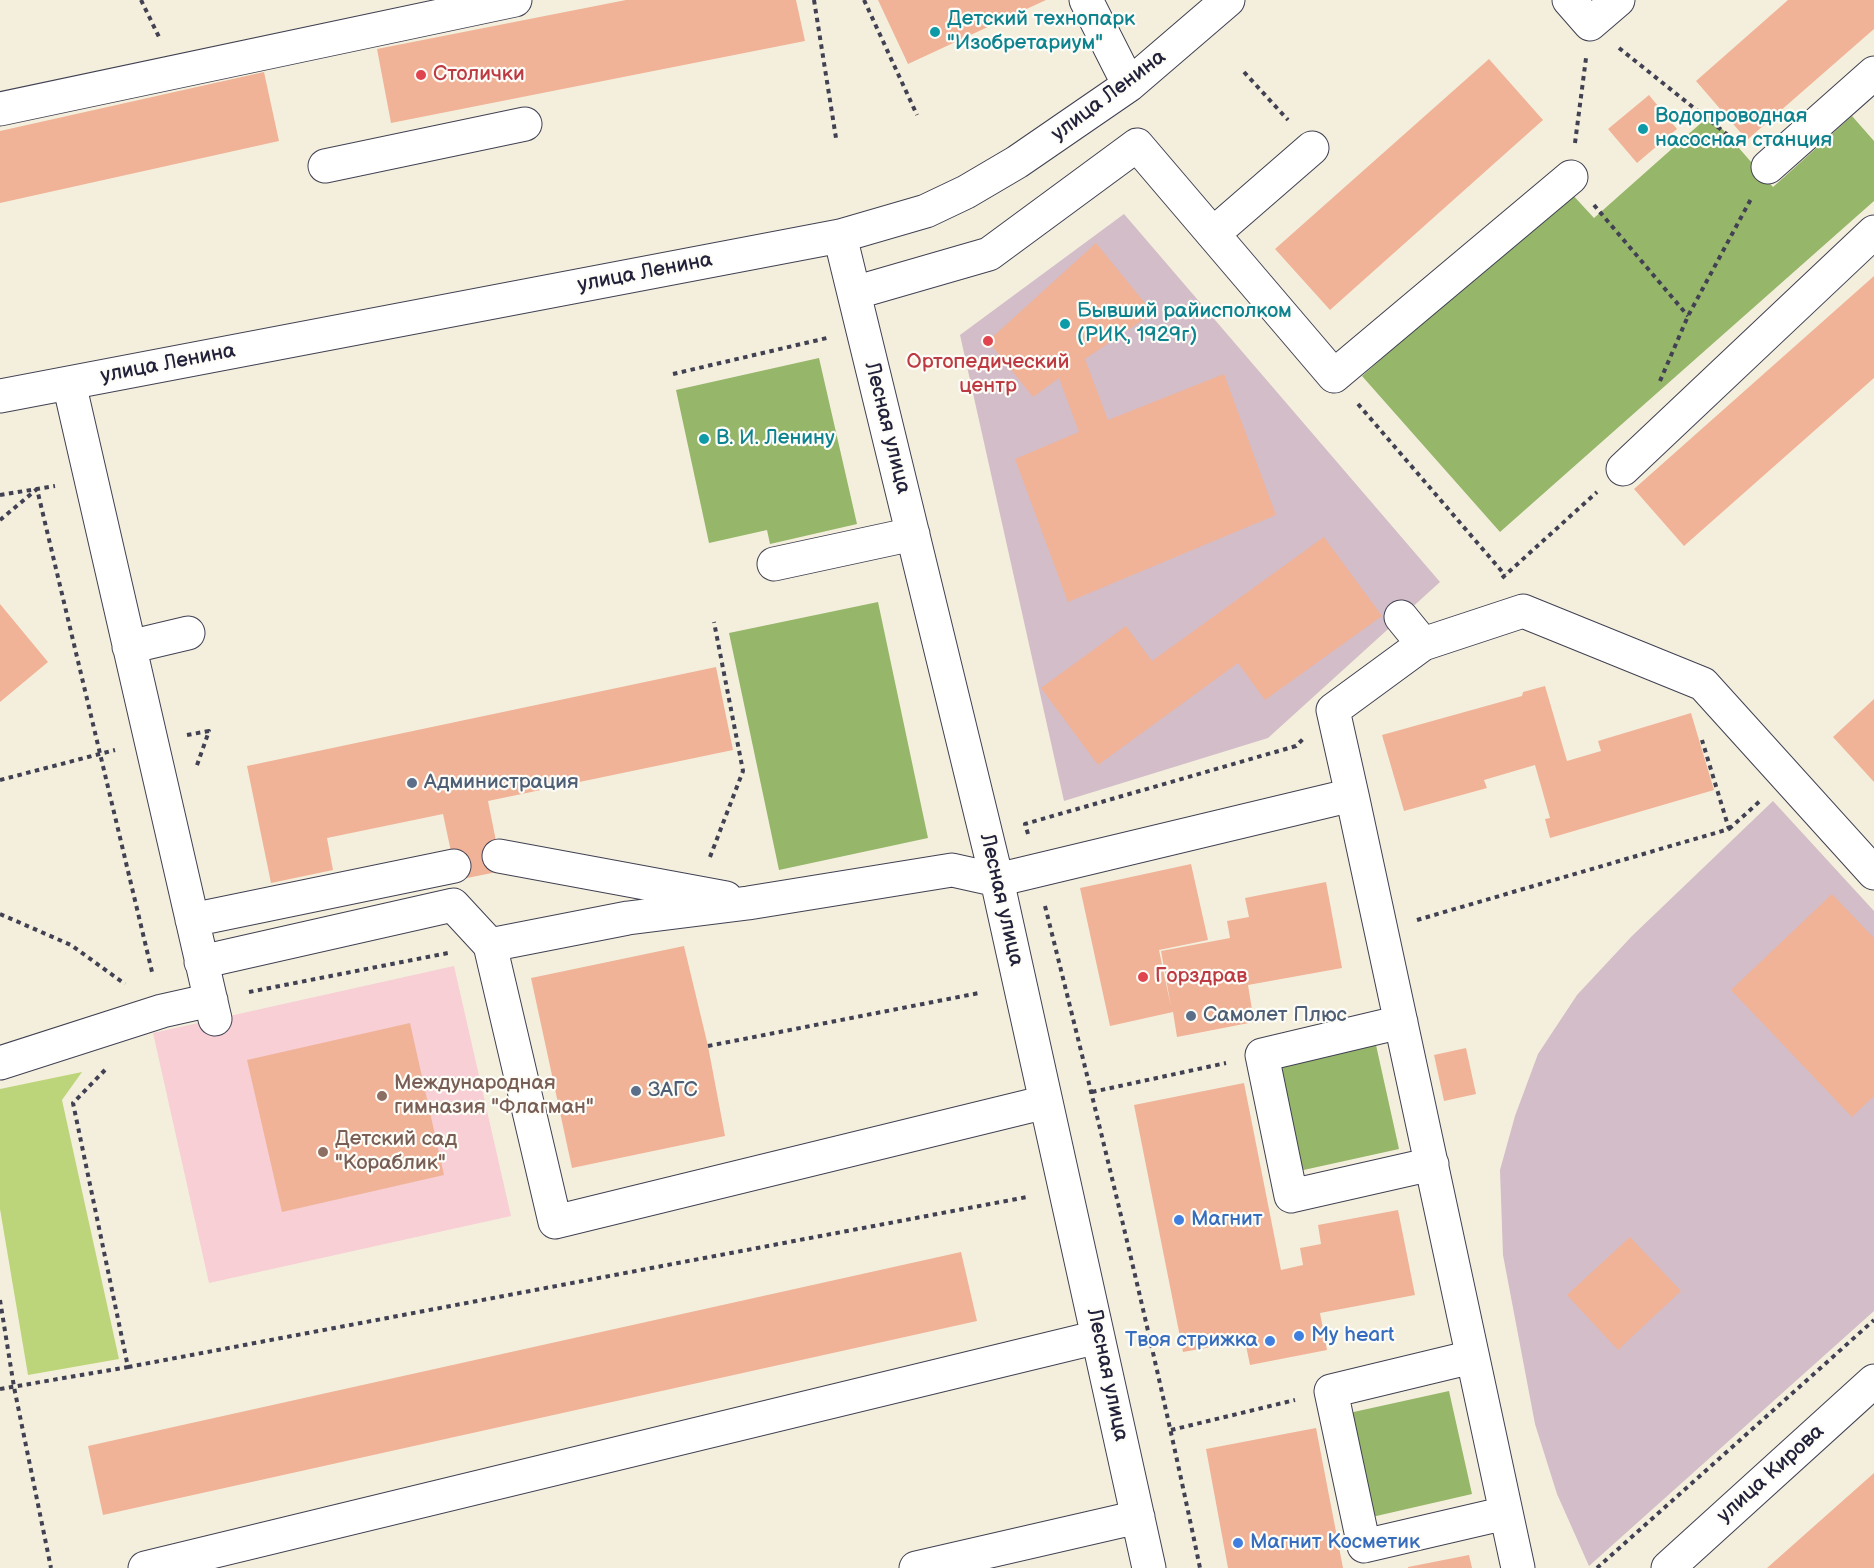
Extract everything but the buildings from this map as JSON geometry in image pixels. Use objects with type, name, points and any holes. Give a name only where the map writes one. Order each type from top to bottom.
[{"type":"street","points":[[0,109],[516,0]]},
{"type":"street","points":[[1086,0],[1129,85]]},
{"type":"street","name":"улица Ленина","points":[[0,396],[840,236],[926,211],[966,192],[1017,162],[1129,85],[1228,0]]},
{"type":"street","points":[[1569,0],[1590,24],[1618,0]]},
{"type":"street","points":[[1768,167],[1868,90]]},
{"type":"street","points":[[325,166],[525,124]]},
{"type":"street","points":[[854,293],[989,255],[1137,145],[1334,376],[1571,177]]},
{"type":"street","points":[[1213,234],[1312,148]]},
{"type":"street","points":[[1623,469],[1874,232]]},
{"type":"street","name":"Лесная улица","points":[[840,236],[997,880],[1149,1568]]},
{"type":"street","points":[[0,1063],[162,1011],[213,1010],[69,383]]},
{"type":"street","points":[[774,564],[913,534]]},
{"type":"street","points":[[1518,1568],[1333,710],[1423,644],[1523,611],[1703,684],[1873,870]]},
{"type":"street","points":[[1401,617],[1423,644]]},
{"type":"street","points":[[129,647],[188,633]]},
{"type":"street","points":[[490,945],[628,918],[748,903],[952,870],[997,880],[1352,795]]},
{"type":"street","points":[[499,856],[696,891],[748,903]]},
{"type":"street","points":[[192,920],[454,867]]},
{"type":"street","points":[[201,962],[453,905],[490,945],[555,1222],[1046,1102]]},
{"type":"street","points":[[1401,1022],[1262,1055],[1291,1196],[1432,1164]]},
{"type":"street","points":[[145,1568],[1098,1337]]},
{"type":"street","points":[[1473,1357],[1331,1391],[1364,1546],[1506,1513]]},
{"type":"street","name":"улица Кирова","points":[[1668,1568],[1874,1381]]},
{"type":"street","points":[[916,1568],[1138,1517]]},
{"type":"path","points":[[814,0],[836,138]]},
{"type":"path","points":[[864,0],[917,115]]},
{"type":"path","points":[[1590,24],[1768,167]]},
{"type":"path","points":[[1244,72],[1312,148]]},
{"type":"path","points":[[673,374],[828,338]]},
{"type":"path","points":[[1334,376],[1505,575]]},
{"type":"path","points":[[0,495],[91,480]]},
{"type":"path","points":[[0,520],[37,489]]},
{"type":"path","points":[[37,489],[162,1011]]},
{"type":"path","points":[[696,891],[744,771],[714,622]]},
{"type":"path","points":[[1200,1568],[1171,1430],[1092,1092],[1025,824],[1296,746],[1333,710]]},
{"type":"path","points":[[1382,930],[1729,829],[1699,730]]},
{"type":"path","points":[[0,780],[100,753],[152,742]]},
{"type":"path","points":[[0,914],[71,945],[162,1011]]},
{"type":"path","points":[[213,1010],[490,945]]},
{"type":"path","points":[[708,1046],[980,993]]},
{"type":"path","points":[[1092,1092],[1262,1055]]},
{"type":"path","points":[[111,1063],[73,1103],[128,1367]]},
{"type":"path","points":[[0,1389],[128,1367],[1027,1197]]},
{"type":"path","points":[[0,1300],[14,1387],[51,1568]]},
{"type":"path","points":[[1597,1568],[1874,1320]]},
{"type":"path","points":[[1171,1430],[1331,1391]]},
{"type":"shaded area","points":[[1124,214],[1440,582],[1268,738],[1064,801],[960,335]]},
{"type":"shaded area","points":[[1773,801],[1874,911],[1874,1311],[1589,1566],[1557,1494],[1535,1424],[1503,1255],[1500,1170],[1515,1116],[1538,1054],[1577,995],[1632,936]]},
{"type":"shaded area","points":[[454,966],[511,1216],[209,1283],[153,1033]]},
{"type":"green space","points":[[1710,115],[1773,187],[1852,116],[1874,141],[1874,201],[1500,532],[1362,376],[1570,192],[1594,218]]},
{"type":"green space","points":[[819,358],[857,524],[770,544],[767,530],[709,543],[676,390]]},
{"type":"green space","points":[[878,602],[928,838],[779,870],[729,633]]},
{"type":"green space","points":[[1376,1045],[1399,1149],[1299,1171],[1276,1067]]},
{"type":"green space","points":[[82,1072],[62,1100],[119,1359],[28,1375],[0,1209],[0,1089]]},
{"type":"green space","points":[[1449,1391],[1472,1494],[1372,1517],[1349,1413]]},
{"type":"place","name":"Детский технопарк \"Изобретариум\"","points":[[935,32]]},
{"type":"place","name":"Столички","points":[[421,75]]},
{"type":"place","name":"Водопроводная насосная станция","points":[[1643,129]]},
{"type":"place","name":"Бывший райисполком (РИК, 1929г)","points":[[1065,324]]},
{"type":"place","name":"Ортопедический центр","points":[[988,341]]},
{"type":"place","name":"В. И. Ленину","points":[[704,439]]},
{"type":"place","name":"Администрация","points":[[412,783]]},
{"type":"place","name":"Горздрав","points":[[1143,977]]},
{"type":"place","name":"Самолет Плюс","points":[[1191,1016]]},
{"type":"place","name":"ЗАГС","points":[[636,1091]]},
{"type":"place","name":"Международная гимназия \"Флагман\"","points":[[382,1096]]},
{"type":"place","name":"Детский сад \"Кораблик\"","points":[[323,1152]]},
{"type":"place","name":"Магнит","points":[[1179,1220]]},
{"type":"place","name":"My heart","points":[[1299,1336]]},
{"type":"place","name":"Твоя стрижка","points":[[1270,1341]]},
{"type":"place","name":"Магнит Косметик","points":[[1238,1543]]}]
